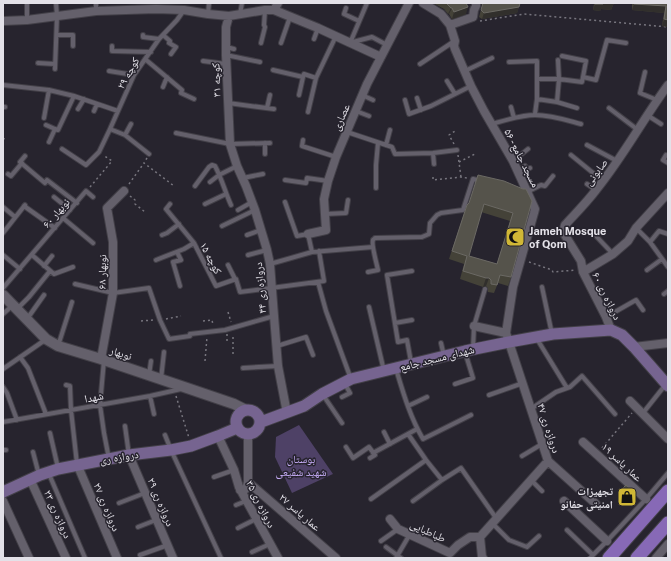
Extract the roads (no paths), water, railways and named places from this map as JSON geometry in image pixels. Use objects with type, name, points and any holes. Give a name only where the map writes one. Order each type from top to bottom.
[{"type":"main road","name":"شهدای مسجد جامع","points":[[261,422],[304,406],[322,394],[348,381],[469,350],[507,337],[537,338],[552,334],[611,330],[622,335],[634,346],[667,385]]},
{"type":"main road","points":[[251,410],[256,412],[261,422],[260,427],[253,434],[244,434],[237,428],[235,422],[240,412],[251,410]]},
{"type":"main road","name":"دروازه ری","points":[[3,492],[44,474],[77,464],[191,446],[237,428]]},
{"type":"main road","points":[[609,558],[668,491]]},
{"type":"main road","points":[[637,558],[668,524]]},
{"type":"street","name":"عصاری","points":[[308,234],[326,230],[324,199],[336,157],[367,84],[409,3]]},
{"type":"street","name":"۵۶ - مسجد جامع","points":[[423,3],[441,14],[450,25],[455,41],[455,50],[471,86],[513,161],[524,193],[534,209],[514,287],[507,337]]},
{"type":"street","points":[[3,21],[28,20],[57,16],[96,7],[156,6],[229,16],[272,8],[381,57]]},
{"type":"street","points":[[450,25],[472,9]]},
{"type":"street","name":"کوچه ۳۱","points":[[229,16],[226,28],[229,50],[226,64],[230,144]]},
{"type":"street","name":"صابونی","points":[[583,272],[581,261],[563,232],[565,225],[604,181],[668,85]]},
{"type":"street","name":"دروازه ری ۴۴","points":[[230,144],[237,166],[252,202],[270,264],[278,366],[287,413]]},
{"type":"street","name":"نوبهار ۶۸","points":[[102,360],[113,293],[113,242],[107,208],[124,190]]},
{"type":"street","points":[[583,272],[613,254],[628,241],[636,228],[668,193]]},
{"type":"street","name":"دروازه ری ۶۰","points":[[583,272],[611,330]]},
{"type":"street","name":"نوبهار","points":[[3,295],[46,339],[58,346],[162,379],[246,410]]},
{"type":"street","points":[[474,326],[507,337]]},
{"type":"street","name":"دروازه ری ۴۷","points":[[507,337],[548,462],[596,504]]},
{"type":"street","points":[[634,346],[668,343]]},
{"type":"street","points":[[630,401],[668,439]]},
{"type":"street","points":[[240,490],[246,489],[248,482],[248,434]]},
{"type":"street","name":"دروازه ری ۳۵","points":[[218,436],[234,470],[240,490],[278,558]]},
{"type":"street","name":"عمار یاسر ۱۹","points":[[583,442],[646,499]]},
{"type":"street","name":"دروازه ری ۲۹","points":[[129,455],[173,558]]},
{"type":"street","points":[[482,558],[480,536],[548,462]]},
{"type":"street","name":"دروازه ری ۲۷","points":[[77,464],[117,558]]},
{"type":"street","name":"دروازه ری ۲۳","points":[[44,474],[66,558]]},
{"type":"street","name":"عمار یاسر ۲۷","points":[[248,482],[336,558]]},
{"type":"street","points":[[3,501],[29,558]]},
{"type":"street","points":[[564,501],[607,541]]},
{"type":"street","name":"طباطبایی","points":[[390,519],[398,529],[448,555],[458,545],[470,537],[480,536]]},
{"type":"street","points":[[656,558],[668,544]]},
{"type":"lane","points":[[27,3],[28,20]]},
{"type":"lane","points":[[55,69],[56,3]]},
{"type":"lane","points":[[208,14],[209,3]]},
{"type":"lane","points":[[240,14],[242,3]]},
{"type":"lane","points":[[350,43],[367,3]]},
{"type":"lane","points":[[261,42],[265,27],[264,25],[272,8]]},
{"type":"lane","points":[[346,8],[344,14],[359,21]]},
{"type":"lane","name":"کوچه ۲۹","points":[[62,149],[86,165],[99,152],[134,75],[161,37],[184,10]]},
{"type":"lane","points":[[281,43],[290,17]]},
{"type":"lane","points":[[314,39],[318,28]]},
{"type":"lane","points":[[56,35],[73,36],[73,46]]},
{"type":"lane","points":[[143,35],[143,37],[161,37],[170,41],[169,43],[176,47],[171,54]]},
{"type":"lane","points":[[308,112],[316,78],[336,36]]},
{"type":"lane","points":[[350,43],[372,37],[388,45]]},
{"type":"lane","points":[[584,76],[596,80],[607,40],[626,43]]},
{"type":"lane","points":[[420,64],[455,41]]},
{"type":"lane","points":[[112,46],[112,51],[151,52]]},
{"type":"lane","points":[[229,50],[260,62]]},
{"type":"lane","points":[[537,79],[559,79],[582,82],[586,61],[562,56]]},
{"type":"lane","points":[[465,71],[492,58]]},
{"type":"lane","points":[[146,59],[182,90],[181,93],[194,99]]},
{"type":"lane","points":[[557,102],[559,79],[558,60]]},
{"type":"lane","points":[[203,61],[226,64]]},
{"type":"lane","points":[[509,62],[537,61],[537,99],[535,114]]},
{"type":"lane","points":[[38,63],[55,64]]},
{"type":"lane","points":[[273,70],[303,77],[304,74],[316,78]]},
{"type":"lane","points":[[109,71],[134,75]]},
{"type":"lane","points":[[645,72],[640,93],[657,100]]},
{"type":"lane","points":[[163,87],[167,77]]},
{"type":"lane","points":[[299,96],[303,77]]},
{"type":"lane","points":[[447,82],[455,94]]},
{"type":"lane","points":[[3,85],[49,90],[84,99],[118,111]]},
{"type":"lane","points":[[405,100],[409,114],[431,106],[471,86]]},
{"type":"lane","points":[[44,118],[49,90]]},
{"type":"lane","points":[[267,108],[270,95]]},
{"type":"lane","points":[[362,95],[373,100]]},
{"type":"lane","points":[[46,125],[58,130],[74,96]]},
{"type":"lane","points":[[417,98],[420,110]]},
{"type":"lane","points":[[78,109],[84,99]]},
{"type":"lane","points":[[537,99],[557,102],[576,108]]},
{"type":"lane","points":[[228,102],[274,109]]},
{"type":"lane","points":[[94,111],[97,104]]},
{"type":"lane","points":[[511,107],[514,118]]},
{"type":"lane","points":[[609,108],[638,130]]},
{"type":"lane","points":[[356,111],[369,116]]},
{"type":"lane","points":[[492,124],[535,114],[581,124]]},
{"type":"lane","points":[[647,115],[661,124]]},
{"type":"lane","points":[[125,135],[131,124]]},
{"type":"lane","points":[[110,128],[125,135],[149,154]]},
{"type":"lane","points":[[49,142],[55,129]]},
{"type":"lane","points":[[386,145],[390,130]]},
{"type":"lane","points":[[347,132],[392,147],[394,153],[396,154],[433,153],[457,150]]},
{"type":"lane","points":[[176,133],[230,144],[268,143],[265,154]]},
{"type":"lane","points":[[303,140],[302,146],[336,157]]},
{"type":"lane","points":[[376,188],[378,143]]},
{"type":"lane","points":[[587,145],[618,161]]},
{"type":"lane","points":[[513,161],[528,149]]},
{"type":"lane","points":[[433,153],[434,164]]},
{"type":"lane","points":[[666,154],[663,160],[668,163]]},
{"type":"lane","points":[[571,155],[604,181]]},
{"type":"lane","points":[[8,174],[11,176],[26,156]]},
{"type":"lane","points":[[21,162],[44,183],[47,180],[77,203]]},
{"type":"lane","points":[[195,186],[209,167],[212,165],[215,166],[220,174],[231,205]]},
{"type":"lane","points":[[210,182],[220,174],[237,166]]},
{"type":"lane","points":[[518,172],[526,166],[527,169],[530,168]]},
{"type":"lane","points":[[243,178],[263,174]]},
{"type":"lane","points":[[524,193],[542,185],[545,186],[553,176]]},
{"type":"lane","points":[[285,180],[306,183],[307,178],[328,181]]},
{"type":"lane","points":[[368,272],[378,270],[373,247],[373,241],[375,238],[422,237],[429,234],[430,223],[437,215],[441,213],[463,210],[473,179],[487,182]]},
{"type":"lane","points":[[587,184],[596,191]]},
{"type":"lane","name":"نوبهار ۶۰","points":[[3,288],[86,191],[93,197]]},
{"type":"lane","points":[[204,204],[226,194]]},
{"type":"lane","points":[[54,197],[70,210]]},
{"type":"lane","points":[[326,214],[346,213],[348,200]]},
{"type":"lane","points":[[238,210],[252,202]]},
{"type":"lane","points":[[285,202],[297,236],[308,234],[312,252]]},
{"type":"lane","name":"کوچه ۱۵","points":[[170,204],[166,210],[194,243],[216,286],[236,279],[240,292],[272,289]]},
{"type":"lane","points":[[3,232],[25,205],[55,228]]},
{"type":"lane","points":[[3,207],[15,217]]},
{"type":"lane","points":[[222,226],[254,210]]},
{"type":"lane","points":[[63,218],[93,243]]},
{"type":"lane","points":[[162,235],[179,224]]},
{"type":"lane","points":[[636,228],[650,242],[668,267]]},
{"type":"lane","points":[[247,235],[261,230]]},
{"type":"lane","points":[[650,242],[659,231],[668,234]]},
{"type":"lane","points":[[596,236],[613,254]]},
{"type":"lane","points":[[156,260],[177,252],[194,243]]},
{"type":"lane","points":[[270,264],[312,252],[373,247]]},
{"type":"lane","points":[[248,255],[267,250]]},
{"type":"lane","points":[[272,289],[324,281],[319,251]]},
{"type":"lane","points":[[177,252],[181,260],[174,262],[180,286]]},
{"type":"lane","points":[[3,255],[20,269]]},
{"type":"lane","points":[[32,255],[54,274],[73,267]]},
{"type":"lane","points":[[44,266],[52,256]]},
{"type":"lane","points":[[647,270],[662,259]]},
{"type":"lane","points":[[228,265],[235,279]]},
{"type":"lane","points":[[3,314],[29,297],[50,271]]},
{"type":"lane","points":[[411,365],[407,340],[398,342],[387,275],[412,271]]},
{"type":"lane","points":[[318,282],[348,381],[350,393],[342,397]]},
{"type":"lane","points":[[75,284],[113,293],[149,288],[160,320],[169,339],[190,336],[190,334],[225,330],[274,316]]},
{"type":"lane","points":[[542,288],[552,334]]},
{"type":"lane","points":[[455,384],[472,378],[469,350],[474,326],[485,289]]},
{"type":"lane","points":[[664,294],[668,291]]},
{"type":"lane","points":[[27,319],[44,295]]},
{"type":"lane","points":[[606,317],[636,300],[643,310]]},
{"type":"lane","points":[[58,346],[72,302]]},
{"type":"lane","points":[[369,307],[384,371]]},
{"type":"lane","points":[[395,323],[412,320]]},
{"type":"lane","points":[[276,346],[306,337],[313,355]]},
{"type":"lane","points":[[537,338],[567,388]]},
{"type":"lane","points":[[3,369],[46,339]]},
{"type":"lane","points":[[441,343],[444,356]]},
{"type":"lane","points":[[162,379],[164,352]]},
{"type":"lane","points":[[20,357],[28,368],[46,414]]},
{"type":"lane","points":[[102,360],[100,405],[109,459]]},
{"type":"lane","points":[[149,375],[151,361]]},
{"type":"lane","points":[[28,368],[34,365]]},
{"type":"lane","points":[[243,368],[278,366]]},
{"type":"lane","points":[[396,368],[408,406],[417,429],[423,439],[471,415]]},
{"type":"lane","points":[[530,409],[556,392],[570,387],[582,376],[615,414]]},
{"type":"lane","points":[[489,395],[523,383]]},
{"type":"lane","points":[[66,385],[70,386],[77,464]]},
{"type":"lane","points":[[640,410],[667,385]]},
{"type":"lane","points":[[3,387],[8,393],[17,420]]},
{"type":"lane","name":"شهدا","points":[[3,422],[188,388]]},
{"type":"lane","points":[[322,394],[342,423]]},
{"type":"lane","points":[[150,396],[154,414]]},
{"type":"lane","points":[[408,406],[427,397]]},
{"type":"lane","points":[[125,426],[129,455]]},
{"type":"lane","points":[[373,453],[417,429]]},
{"type":"lane","points":[[384,432],[390,444]]},
{"type":"lane","points":[[44,474],[50,433]]},
{"type":"lane","points":[[165,434],[221,558]]},
{"type":"lane","points":[[408,434],[442,480]]},
{"type":"lane","points":[[522,456],[542,444]]},
{"type":"lane","points":[[346,447],[353,458],[369,447],[375,455],[370,458]]},
{"type":"lane","points":[[33,452],[85,558]]},
{"type":"lane","points":[[371,499],[426,460]]},
{"type":"lane","points":[[413,501],[461,468],[494,521],[509,540],[527,547],[539,536]]},
{"type":"lane","points":[[214,477],[234,470]]},
{"type":"lane","points":[[567,530],[591,556],[646,499],[668,473]]},
{"type":"lane","points":[[531,480],[542,491]]},
{"type":"lane","points":[[119,503],[145,493]]},
{"type":"lane","points":[[236,505],[246,501]]},
{"type":"lane","points":[[238,528],[256,519]]},
{"type":"lane","points":[[138,527],[156,520]]},
{"type":"lane","points":[[381,541],[398,529]]},
{"type":"lane","points":[[386,547],[398,557],[410,534]]},
{"type":"lane","points":[[252,552],[270,544]]},
{"type":"lane","points":[[140,555],[168,546]]},
{"type":"place","name":"Jameh Mosque of Qom","points":[[515,237]]},
{"type":"place","name":"تجهیزات امنیتی حفانو","points":[[627,497]]},
{"type":"park label","name":"بوستان شهید شفیعی","points":[[301,465]]}]
